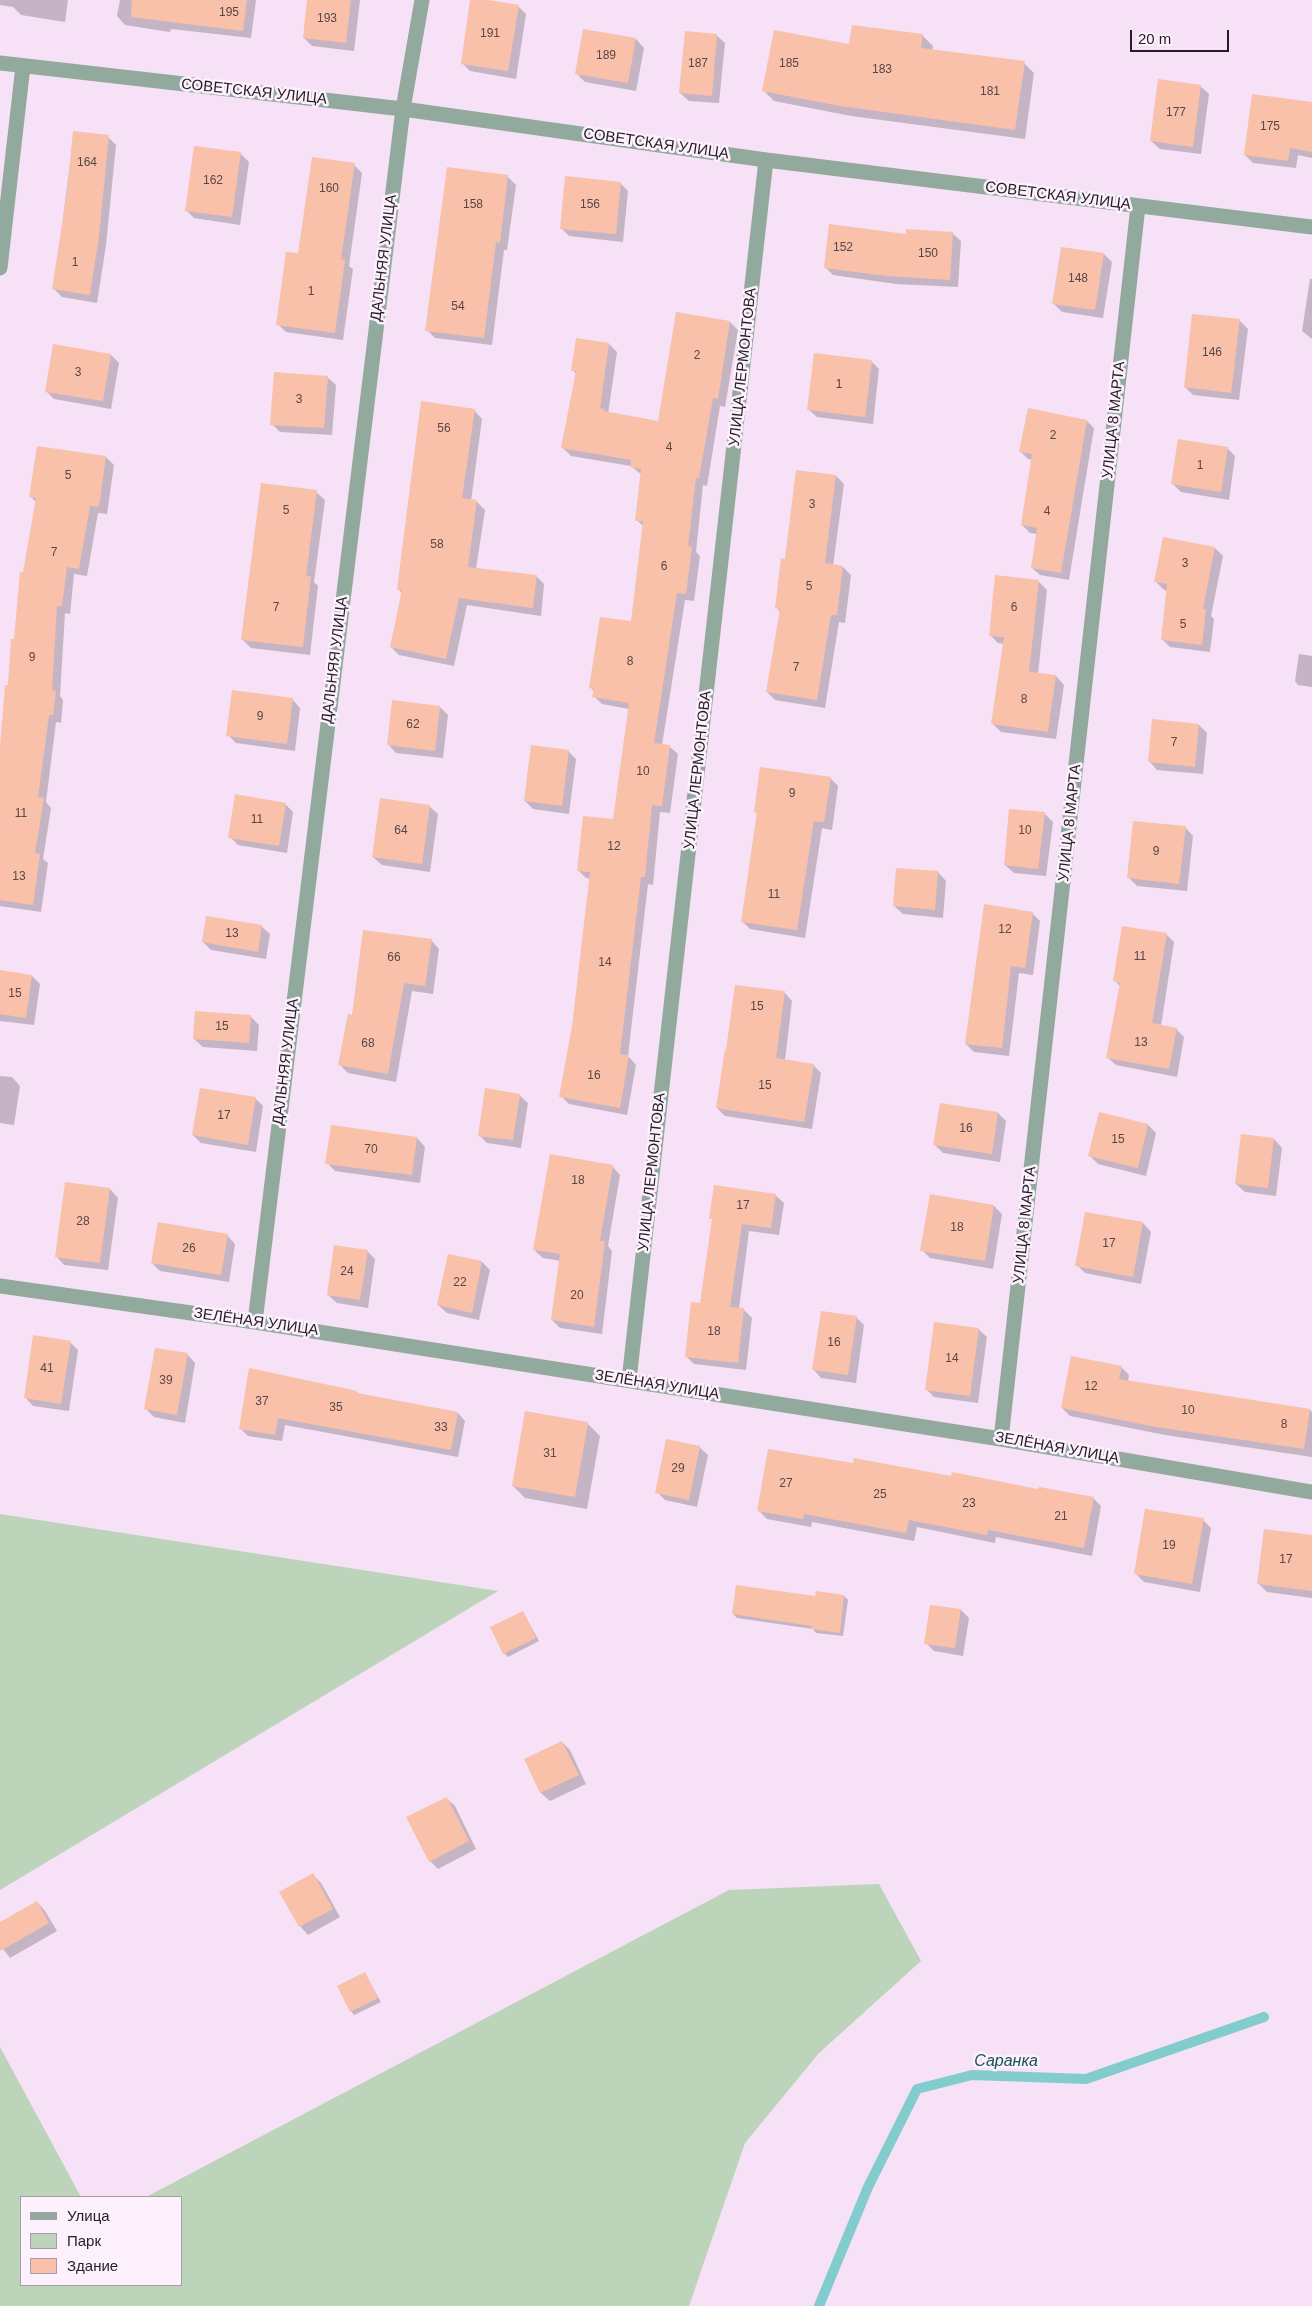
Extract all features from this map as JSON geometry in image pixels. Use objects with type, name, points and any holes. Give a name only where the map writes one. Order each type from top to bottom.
[{"type":"street","name":"ДАЛЬНЯЯ УЛИЦА","points":[[255,1322],[403,109],[422,0]]},
{"type":"street","name":"СОВЕТСКАЯ УЛИЦА","points":[[0,63],[403,109],[766,160],[1312,227]]},
{"type":"street","points":[[0,268],[23,66]]},
{"type":"street","name":"УЛИЦА ЛЕРМОНТОВА","points":[[629,1380],[766,160]]},
{"type":"street","name":"УЛИЦА 8 МАРТА","points":[[1001,1439],[1138,206]]},
{"type":"street","name":"ЗЕЛЁНАЯ УЛИЦА","points":[[0,1286],[255,1322],[629,1380],[1001,1439],[1312,1492]]},
{"type":"green space","points":[[0,1514],[498,1591],[0,1890]]},
{"type":"green space","points":[[879,1884],[921,1961],[819,2053],[745,2143],[689,2306],[0,2306],[0,2047],[80,2196],[20,2196],[20,2286],[182,2286],[182,2196],[148,2196],[729,1890]]},
{"type":"building","points":[[132,0],[247,0],[243,31],[131,17]]},
{"type":"building","points":[[307,0],[351,0],[346,43],[303,38]]},
{"type":"building","points":[[470,0],[488,0],[519,5],[508,71],[461,64]]},
{"type":"building","points":[[852,25],[923,34],[921,48],[1025,61],[1015,130],[840,106],[762,91],[774,30],[849,44]]},
{"type":"building","points":[[583,29],[636,38],[628,83],[575,74]]},
{"type":"building","points":[[685,31],[717,34],[712,96],[679,93]]},
{"type":"building","points":[[1158,79],[1201,85],[1193,147],[1150,141]]},
{"type":"building","points":[[1252,94],[1312,102],[1312,152],[1290,148],[1288,161],[1244,155]]},
{"type":"building","points":[[73,131],[109,135],[99,236],[90,295],[52,289],[67,192]]},
{"type":"building","points":[[194,146],[241,152],[232,217],[185,211]]},
{"type":"building","points":[[312,157],[355,163],[341,259],[345,260],[335,333],[276,325],[286,252],[298,253]]},
{"type":"building","points":[[447,167],[508,175],[500,243],[496,242],[484,338],[425,331]]},
{"type":"building","points":[[565,176],[621,182],[616,234],[560,229]]},
{"type":"building","points":[[829,224],[906,234],[906,229],[953,232],[950,280],[887,276],[824,268]]},
{"type":"building","points":[[1061,247],[1104,253],[1095,310],[1052,304]]},
{"type":"building","points":[[676,312],[730,321],[718,399],[713,398],[699,478],[696,478],[688,546],[692,547],[686,594],[677,593],[654,743],[670,745],[662,806],[652,805],[645,877],[641,877],[620,1054],[629,1055],[620,1108],[559,1097],[572,1026],[590,872],[577,871],[583,816],[613,819],[629,703],[592,697],[594,689],[589,688],[600,617],[631,621],[643,521],[635,521],[641,469],[630,467],[631,460],[561,448],[576,371],[571,371],[576,338],[609,343],[600,408],[604,409],[604,411],[658,421]]},
{"type":"building","points":[[1192,314],[1240,319],[1231,393],[1184,387]]},
{"type":"building","points":[[53,344],[111,354],[103,401],[45,392]]},
{"type":"building","points":[[814,353],[872,360],[865,417],[807,410]]},
{"type":"building","points":[[274,372],[328,376],[324,428],[270,425]]},
{"type":"building","points":[[421,401],[475,409],[462,498],[477,500],[468,567],[537,575],[533,608],[459,598],[446,659],[390,647],[402,590],[397,589]]},
{"type":"building","points":[[1028,408],[1087,420],[1061,573],[1031,568],[1037,528],[1021,525],[1032,454],[1019,452]]},
{"type":"building","points":[[1178,439],[1228,447],[1221,492],[1171,484]]},
{"type":"building","points":[[37,446],[106,456],[99,507],[90,506],[79,569],[67,567],[62,606],[57,606],[52,690],[56,691],[53,715],[49,715],[38,797],[44,798],[35,853],[40,854],[33,905],[0,900],[0,746],[5,685],[8,685],[11,639],[14,639],[20,572],[23,572],[36,498],[29,497]]},
{"type":"building","points":[[796,470],[836,475],[825,563],[843,566],[837,615],[831,615],[817,700],[766,692],[780,609],[775,608],[781,558],[785,559]]},
{"type":"building","points":[[261,483],[317,490],[306,576],[311,576],[303,647],[241,640]]},
{"type":"building","points":[[1163,537],[1215,547],[1203,609],[1206,609],[1202,645],[1161,640],[1167,584],[1154,582]]},
{"type":"building","points":[[995,575],[1039,580],[1029,672],[1056,675],[1048,732],[991,724],[1004,637],[989,636]]},
{"type":"building","points":[[232,690],[293,698],[287,744],[226,736]]},
{"type":"building","points":[[392,700],[440,706],[435,751],[387,745]]},
{"type":"building","points":[[1152,719],[1199,724],[1195,767],[1148,762]]},
{"type":"building","points":[[531,745],[569,750],[562,806],[524,801]]},
{"type":"building","points":[[760,767],[831,777],[824,822],[814,821],[797,930],[741,922],[757,812],[754,812]]},
{"type":"building","points":[[235,794],[286,803],[279,846],[228,838]]},
{"type":"building","points":[[380,798],[430,805],[422,864],[372,857]]},
{"type":"building","points":[[1009,809],[1045,812],[1038,869],[1004,865]]},
{"type":"building","points":[[1133,821],[1186,826],[1179,884],[1127,878]]},
{"type":"building","points":[[896,868],[938,871],[935,910],[893,906]]},
{"type":"building","points":[[984,904],[1033,912],[1025,968],[1011,966],[1002,1048],[965,1044]]},
{"type":"building","points":[[206,916],[262,925],[258,952],[202,942]]},
{"type":"building","points":[[1122,926],[1167,933],[1152,1023],[1177,1028],[1169,1069],[1106,1058],[1120,983],[1113,981]]},
{"type":"building","points":[[363,930],[432,939],[425,986],[404,983],[388,1074],[338,1065],[348,1014],[352,1015]]},
{"type":"building","points":[[0,970],[32,975],[26,1018],[0,1014]]},
{"type":"building","points":[[735,985],[785,991],[776,1058],[814,1064],[804,1122],[716,1108]]},
{"type":"building","points":[[195,1011],[251,1015],[249,1043],[193,1039]]},
{"type":"building","points":[[200,1088],[256,1097],[248,1145],[192,1135]]},
{"type":"building","points":[[485,1088],[520,1094],[513,1140],[478,1136]]},
{"type":"building","points":[[940,1103],[998,1112],[992,1154],[933,1145]]},
{"type":"building","points":[[1099,1112],[1148,1124],[1138,1168],[1088,1156]]},
{"type":"building","points":[[331,1125],[417,1137],[412,1175],[325,1164]]},
{"type":"building","points":[[1241,1134],[1274,1138],[1268,1188],[1235,1184]]},
{"type":"building","points":[[550,1154],[613,1165],[600,1241],[605,1241],[594,1327],[551,1320],[560,1254],[533,1250]]},
{"type":"building","points":[[65,1182],[110,1188],[100,1263],[55,1257]]},
{"type":"building","points":[[714,1185],[776,1194],[771,1228],[742,1224],[730,1307],[744,1308],[738,1363],[685,1357],[691,1302],[700,1303],[712,1219],[709,1219]]},
{"type":"building","points":[[930,1194],[994,1205],[985,1261],[920,1251]]},
{"type":"building","points":[[1085,1212],[1143,1222],[1133,1277],[1075,1266]]},
{"type":"building","points":[[158,1222],[228,1234],[221,1275],[151,1263]]},
{"type":"building","points":[[334,1245],[368,1250],[360,1300],[327,1295]]},
{"type":"building","points":[[448,1254],[482,1261],[472,1313],[437,1305]]},
{"type":"building","points":[[821,1311],[857,1316],[848,1375],[812,1370]]},
{"type":"building","points":[[934,1322],[979,1328],[970,1396],[925,1390]]},
{"type":"building","points":[[33,1335],[71,1341],[61,1404],[24,1398]]},
{"type":"building","points":[[155,1348],[188,1353],[177,1415],[144,1409]]},
{"type":"building","points":[[1071,1356],[1122,1366],[1119,1379],[1310,1409],[1304,1449],[1156,1427],[1061,1408]]},
{"type":"building","points":[[249,1368],[357,1391],[357,1393],[458,1412],[451,1450],[278,1418],[275,1435],[239,1429]]},
{"type":"building","points":[[525,1411],[588,1422],[575,1497],[512,1486]]},
{"type":"building","points":[[666,1439],[700,1446],[689,1500],[655,1493]]},
{"type":"building","points":[[768,1449],[853,1463],[854,1458],[951,1476],[952,1472],[1038,1489],[1039,1487],[1094,1497],[1084,1548],[988,1530],[987,1535],[909,1520],[906,1533],[804,1514],[803,1519],[757,1511]]},
{"type":"building","points":[[1145,1509],[1204,1518],[1192,1584],[1134,1574]]},
{"type":"building","points":[[1264,1529],[1312,1535],[1312,1591],[1257,1584]]},
{"type":"building","points":[[736,1585],[815,1596],[816,1591],[844,1595],[840,1633],[811,1629],[812,1626],[732,1614]]},
{"type":"building","points":[[930,1605],[961,1609],[955,1648],[924,1644]]},
{"type":"building","points":[[523,1611],[536,1638],[503,1654],[490,1627]]},
{"type":"building","points":[[562,1741],[579,1775],[540,1793],[524,1759]]},
{"type":"building","points":[[447,1797],[469,1841],[429,1862],[406,1817]]},
{"type":"building","points":[[313,1873],[333,1909],[299,1927],[279,1892]]},
{"type":"building","points":[[37,1901],[49,1923],[0,1951],[0,1922]]},
{"type":"building","points":[[365,1972],[378,1998],[350,2012],[337,1986]]},
{"type":"waterway","name":"Саранка","points":[[819,2306],[868,2187],[917,2089],[972,2075],[1086,2079],[1264,2017]]}]
